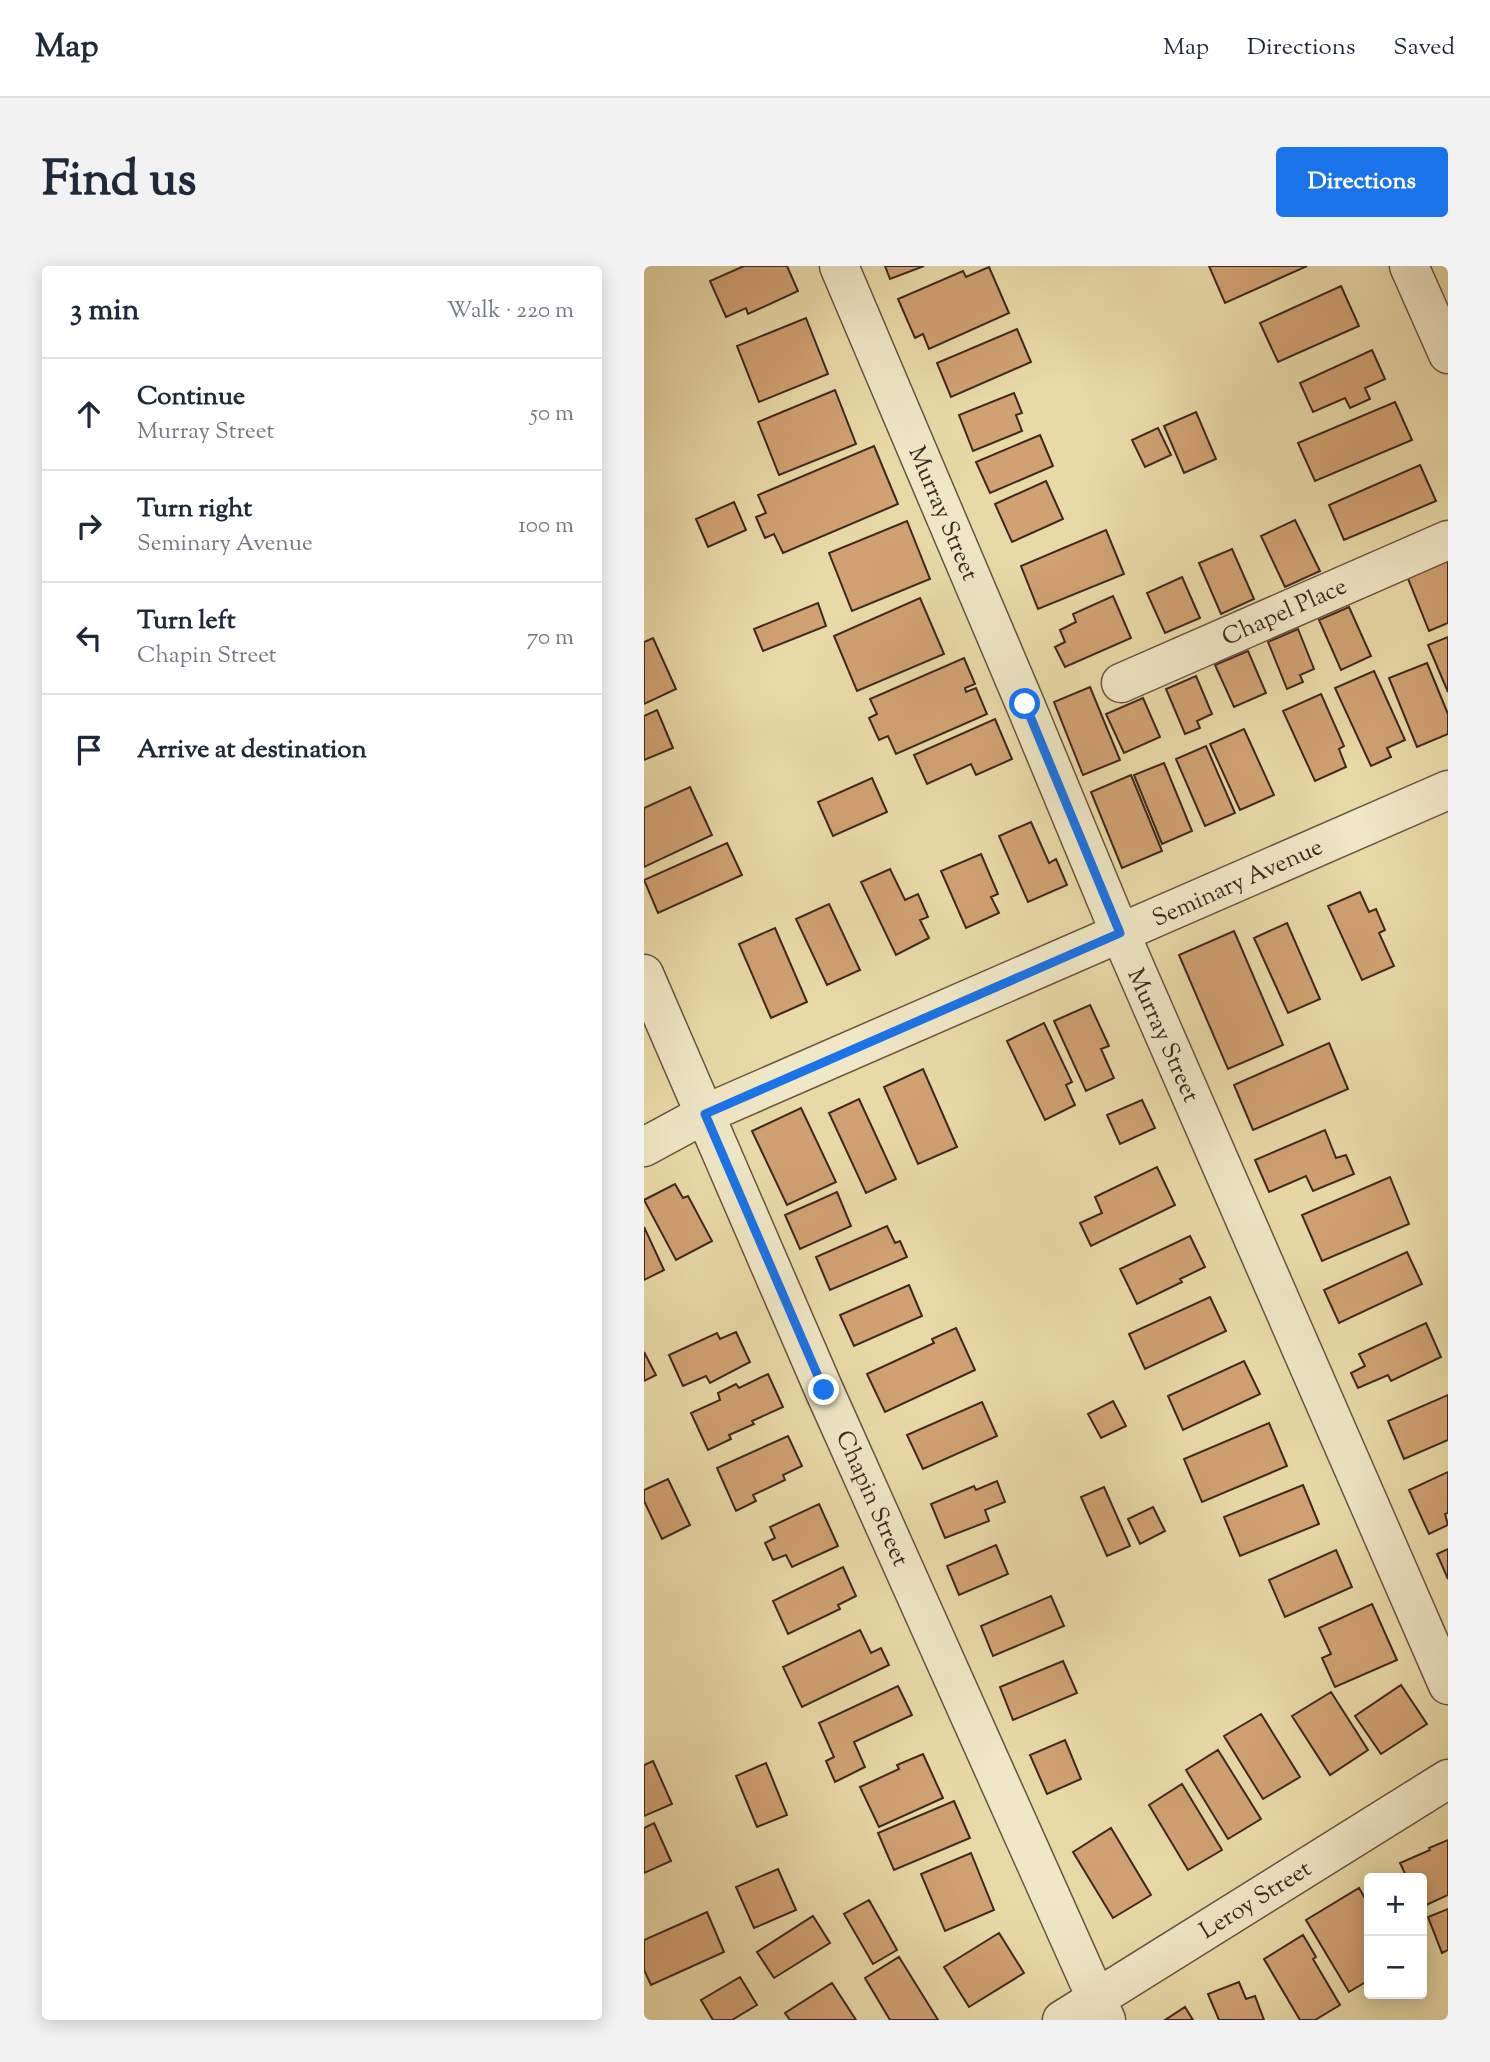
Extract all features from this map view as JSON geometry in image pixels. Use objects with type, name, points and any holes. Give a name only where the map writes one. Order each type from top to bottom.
[{"type":"street","name":"Murray Street","points":[[839,266],[1120,933],[1448,1685]]},
{"type":"street","points":[[1409,266],[1448,354]]},
{"type":"street","name":"Chapel Place","points":[[1121,683],[1448,540]]},
{"type":"street","name":"Seminary Avenue","points":[[644,1147],[705,1114],[1448,790]]},
{"type":"street","name":"Chapin Street","points":[[644,974],[824,1390],[1101,2009]]},
{"type":"street","name":"Leroy Street","points":[[1062,2020],[1101,2009],[1448,1779]]},
{"type":"building","points":[[744,266],[787,266],[798,291],[748,314],[746,308],[726,317],[710,281]]},
{"type":"building","points":[[885,266],[924,266],[890,279]]},
{"type":"building","points":[[1209,266],[1307,266],[1225,303]]},
{"type":"building","points":[[989,267],[1009,313],[929,349],[923,334],[915,338],[898,299],[963,271],[966,277]]},
{"type":"building","points":[[1341,286],[1359,326],[1278,362],[1260,323]]},
{"type":"building","points":[[806,318],[828,374],[759,402],[737,346]]},
{"type":"building","points":[[1017,329],[1031,362],[951,397],[937,363]]},
{"type":"building","points":[[1372,350],[1385,379],[1365,388],[1370,399],[1350,408],[1345,398],[1313,412],[1300,383]]},
{"type":"building","points":[[835,390],[856,444],[779,475],[758,422]]},
{"type":"building","points":[[1014,393],[1022,413],[1016,415],[1022,431],[973,451],[959,415]]},
{"type":"building","points":[[1395,402],[1412,440],[1315,481],[1298,443]]},
{"type":"building","points":[[1196,412],[1216,459],[1184,473],[1164,426]]},
{"type":"building","points":[[1158,428],[1171,455],[1145,467],[1132,440]]},
{"type":"building","points":[[1040,435],[1053,466],[990,493],[976,462]]},
{"type":"building","points":[[874,446],[898,504],[783,553],[774,534],[765,538],[756,517],[766,513],[758,495]]},
{"type":"building","points":[[1420,465],[1436,501],[1344,540],[1329,505]]},
{"type":"building","points":[[1046,481],[1063,519],[1012,542],[995,504]]},
{"type":"building","points":[[734,502],[746,530],[708,547],[696,519]]},
{"type":"building","points":[[1295,520],[1320,571],[1285,587],[1261,536]]},
{"type":"building","points":[[907,521],[930,579],[852,611],[829,553]]},
{"type":"building","points":[[1106,530],[1124,574],[1038,609],[1021,566]]},
{"type":"building","points":[[1232,549],[1254,599],[1221,614],[1199,563]]},
{"type":"building","points":[[1448,559],[1448,623],[1429,631],[1407,576]]},
{"type":"building","points":[[1182,577],[1200,618],[1165,633],[1147,593]]},
{"type":"building","points":[[1113,596],[1131,638],[1065,667],[1055,647],[1065,642],[1060,630],[1076,622],[1073,614]]},
{"type":"building","points":[[920,598],[944,654],[857,691],[834,636]]},
{"type":"building","points":[[818,603],[826,626],[763,651],[754,629]]},
{"type":"building","points":[[1349,607],[1371,656],[1341,670],[1319,620]]},
{"type":"building","points":[[1298,629],[1314,669],[1300,675],[1303,682],[1287,689],[1268,642]]},
{"type":"building","points":[[1448,637],[1448,692],[1428,645]]},
{"type":"building","points":[[653,638],[676,689],[644,704],[644,642]]},
{"type":"building","points":[[1248,651],[1266,693],[1234,707],[1215,665]]},
{"type":"building","points":[[964,658],[975,684],[965,688],[966,692],[976,688],[987,714],[896,754],[888,736],[879,740],[869,718],[877,714],[870,699]]},
{"type":"building","points":[[1427,663],[1448,714],[1448,734],[1417,747],[1389,678]]},
{"type":"building","points":[[1374,671],[1405,740],[1387,748],[1391,757],[1371,766],[1335,688]]},
{"type":"building","points":[[1196,676],[1212,714],[1197,721],[1200,728],[1185,734],[1166,689]]},
{"type":"building","points":[[1090,687],[1120,760],[1083,775],[1054,702]]},
{"type":"building","points":[[1321,694],[1344,746],[1339,749],[1346,767],[1315,781],[1283,711]]},
{"type":"building","points":[[1143,698],[1160,737],[1124,753],[1106,714]]},
{"type":"building","points":[[657,710],[673,748],[644,760],[644,716]]},
{"type":"building","points":[[995,719],[1012,759],[976,775],[971,764],[927,784],[914,755]]},
{"type":"building","points":[[1244,729],[1274,795],[1240,810],[1210,744]]},
{"type":"building","points":[[1206,746],[1235,813],[1205,826],[1176,759]]},
{"type":"building","points":[[1164,763],[1192,831],[1162,844],[1134,775]]},
{"type":"building","points":[[1131,775],[1162,851],[1122,868],[1091,792]]},
{"type":"building","points":[[872,778],[887,812],[833,836],[818,802]]},
{"type":"building","points":[[690,787],[712,835],[644,867],[644,808]]},
{"type":"building","points":[[1031,822],[1049,863],[1056,859],[1067,885],[1028,902],[999,836]]},
{"type":"building","points":[[727,843],[742,875],[658,913],[644,880]]},
{"type":"building","points":[[981,854],[998,894],[991,897],[999,913],[966,928],[941,871]]},
{"type":"building","points":[[890,869],[905,900],[918,894],[928,917],[920,920],[929,938],[896,955],[861,882]]},
{"type":"building","points":[[1360,892],[1369,912],[1376,909],[1385,930],[1379,933],[1394,966],[1362,980],[1328,906]]},
{"type":"building","points":[[829,904],[860,970],[827,985],[796,919]]},
{"type":"building","points":[[1287,923],[1320,999],[1288,1013],[1254,938]]},
{"type":"building","points":[[775,928],[807,1002],[771,1018],[739,944]]},
{"type":"building","points":[[1234,931],[1283,1045],[1228,1069],[1179,955]]},
{"type":"building","points":[[1090,1005],[1109,1046],[1101,1049],[1114,1078],[1086,1091],[1054,1021]]},
{"type":"building","points":[[1044,1023],[1072,1082],[1066,1085],[1075,1105],[1045,1120],[1007,1041]]},
{"type":"building","points":[[1329,1043],[1348,1089],[1253,1130],[1234,1085]]},
{"type":"building","points":[[923,1069],[957,1147],[918,1164],[884,1087]]},
{"type":"building","points":[[859,1099],[896,1179],[866,1193],[829,1113]]},
{"type":"building","points":[[1142,1100],[1155,1128],[1120,1144],[1107,1115]]},
{"type":"building","points":[[801,1108],[836,1182],[787,1205],[752,1131]]},
{"type":"building","points":[[1325,1130],[1336,1158],[1346,1155],[1354,1174],[1313,1191],[1306,1176],[1269,1192],[1255,1160]]},
{"type":"building","points":[[1157,1167],[1175,1205],[1091,1246],[1080,1223],[1102,1213],[1095,1197]]},
{"type":"building","points":[[1390,1177],[1409,1224],[1322,1261],[1302,1215]]},
{"type":"building","points":[[675,1184],[683,1198],[688,1196],[712,1241],[676,1260],[644,1200]]},
{"type":"building","points":[[837,1192],[851,1226],[800,1249],[785,1215]]},
{"type":"building","points":[[887,1226],[895,1243],[900,1241],[907,1257],[830,1290],[816,1257]]},
{"type":"building","points":[[644,1227],[664,1270],[644,1280]]},
{"type":"building","points":[[1190,1236],[1205,1267],[1180,1279],[1182,1282],[1137,1304],[1120,1269]]},
{"type":"building","points":[[1407,1252],[1422,1284],[1339,1323],[1324,1290]]},
{"type":"building","points":[[909,1285],[922,1316],[854,1346],[840,1315]]},
{"type":"building","points":[[1210,1297],[1226,1331],[1145,1369],[1129,1334]]},
{"type":"building","points":[[1426,1323],[1441,1357],[1391,1381],[1388,1375],[1358,1388],[1351,1373],[1365,1366],[1359,1354]]},
{"type":"building","points":[[956,1328],[975,1370],[885,1412],[867,1374],[934,1343],[932,1339]]},
{"type":"building","points":[[736,1332],[750,1362],[710,1383],[706,1376],[683,1386],[669,1355],[717,1333],[720,1339]]},
{"type":"building","points":[[644,1352],[656,1375],[644,1381]]},
{"type":"building","points":[[1244,1361],[1260,1394],[1183,1430],[1168,1396]]},
{"type":"building","points":[[768,1374],[783,1407],[752,1421],[754,1424],[729,1435],[731,1439],[708,1450],[691,1413],[720,1400],[718,1393],[736,1384],[739,1388]]},
{"type":"building","points":[[1448,1395],[1448,1440],[1404,1459],[1388,1421]]},
{"type":"building","points":[[1113,1401],[1126,1426],[1101,1438],[1088,1414]]},
{"type":"building","points":[[982,1402],[997,1436],[923,1469],[907,1435]]},
{"type":"building","points":[[1269,1423],[1287,1466],[1202,1502],[1184,1459]]},
{"type":"building","points":[[788,1436],[802,1466],[783,1475],[785,1480],[753,1495],[756,1501],[736,1511],[717,1468]]},
{"type":"building","points":[[1448,1472],[1448,1513],[1445,1514],[1448,1525],[1429,1534],[1409,1490]]},
{"type":"building","points":[[668,1479],[690,1525],[662,1539],[644,1501],[644,1490]]},
{"type":"building","points":[[997,1481],[1005,1502],[985,1510],[989,1521],[945,1538],[931,1504],[974,1486],[976,1490]]},
{"type":"building","points":[[1303,1485],[1319,1524],[1240,1556],[1224,1517]]},
{"type":"building","points":[[1104,1487],[1130,1546],[1107,1556],[1081,1497]]},
{"type":"building","points":[[819,1504],[838,1546],[792,1567],[786,1555],[773,1560],[765,1543],[775,1538],[770,1527]]},
{"type":"building","points":[[1153,1507],[1165,1531],[1140,1544],[1128,1519]]},
{"type":"building","points":[[996,1545],[1008,1574],[959,1595],[947,1566]]},
{"type":"building","points":[[1448,1549],[1448,1579],[1437,1554]]},
{"type":"building","points":[[1336,1550],[1352,1587],[1285,1617],[1269,1580]]},
{"type":"building","points":[[843,1567],[856,1596],[838,1605],[840,1609],[788,1634],[773,1601]]},
{"type":"building","points":[[1051,1596],[1064,1626],[993,1656],[981,1626]]},
{"type":"building","points":[[1372,1604],[1397,1660],[1335,1687],[1322,1658],[1331,1654],[1319,1628]]},
{"type":"building","points":[[860,1630],[871,1653],[881,1648],[889,1665],[802,1707],[783,1667]]},
{"type":"building","points":[[1063,1661],[1077,1693],[1013,1720],[1000,1687]]},
{"type":"building","points":[[1401,1685],[1427,1724],[1381,1754],[1355,1716]]},
{"type":"building","points":[[898,1686],[912,1715],[854,1742],[865,1767],[835,1782],[826,1761],[834,1757],[819,1723]]},
{"type":"building","points":[[1331,1692],[1368,1750],[1330,1775],[1292,1716]]},
{"type":"building","points":[[1261,1714],[1300,1777],[1263,1799],[1224,1736]]},
{"type":"building","points":[[1065,1740],[1081,1779],[1047,1794],[1030,1755]]},
{"type":"building","points":[[1218,1750],[1261,1819],[1228,1839],[1186,1770]]},
{"type":"building","points":[[923,1754],[943,1798],[879,1827],[860,1787],[899,1769],[897,1765]]},
{"type":"building","points":[[653,1761],[672,1804],[644,1816],[644,1765]]},
{"type":"building","points":[[766,1763],[787,1815],[757,1827],[736,1776]]},
{"type":"building","points":[[1182,1784],[1222,1850],[1188,1870],[1149,1805]]},
{"type":"building","points":[[954,1801],[970,1838],[894,1870],[878,1833]]},
{"type":"building","points":[[654,1823],[671,1861],[644,1873],[644,1828]]},
{"type":"building","points":[[1111,1828],[1151,1895],[1113,1918],[1073,1852]]},
{"type":"building","points":[[1448,1840],[1448,1895],[1427,1905],[1427,1873],[1405,1873],[1400,1863],[1430,1850],[1429,1848]]},
{"type":"building","points":[[971,1853],[994,1910],[945,1931],[921,1874]]},
{"type":"building","points":[[778,1869],[796,1910],[754,1928],[736,1887]]},
{"type":"building","points":[[1359,1888],[1364,1896],[1364,1983],[1349,1992],[1306,1920]]},
{"type":"building","points":[[869,1900],[897,1950],[873,1964],[844,1914]]},
{"type":"building","points":[[1448,1909],[1448,1950],[1442,1953],[1428,1917]]},
{"type":"building","points":[[707,1912],[724,1952],[651,1985],[644,1970],[644,1940]]},
{"type":"building","points":[[813,1916],[830,1943],[774,1978],[757,1952]]},
{"type":"building","points":[[999,1933],[1024,1973],[969,2007],[944,1967]]},
{"type":"building","points":[[1303,1935],[1316,1957],[1313,1959],[1340,2005],[1315,2020],[1300,2020],[1264,1959]]},
{"type":"building","points":[[899,1957],[938,2020],[890,2020],[865,1978]]},
{"type":"building","points":[[740,1977],[757,2005],[732,2020],[713,2020],[701,2000]]},
{"type":"building","points":[[1239,1982],[1246,1999],[1255,1996],[1264,2020],[1219,2020],[1208,1994]]},
{"type":"building","points":[[832,1983],[856,2020],[790,2020],[785,2013]]},
{"type":"building","points":[[1185,2007],[1193,2020],[1165,2020]]},
{"type":"route","points":[[824,1390],[705,1114],[1120,933],[1025,704]]}]
